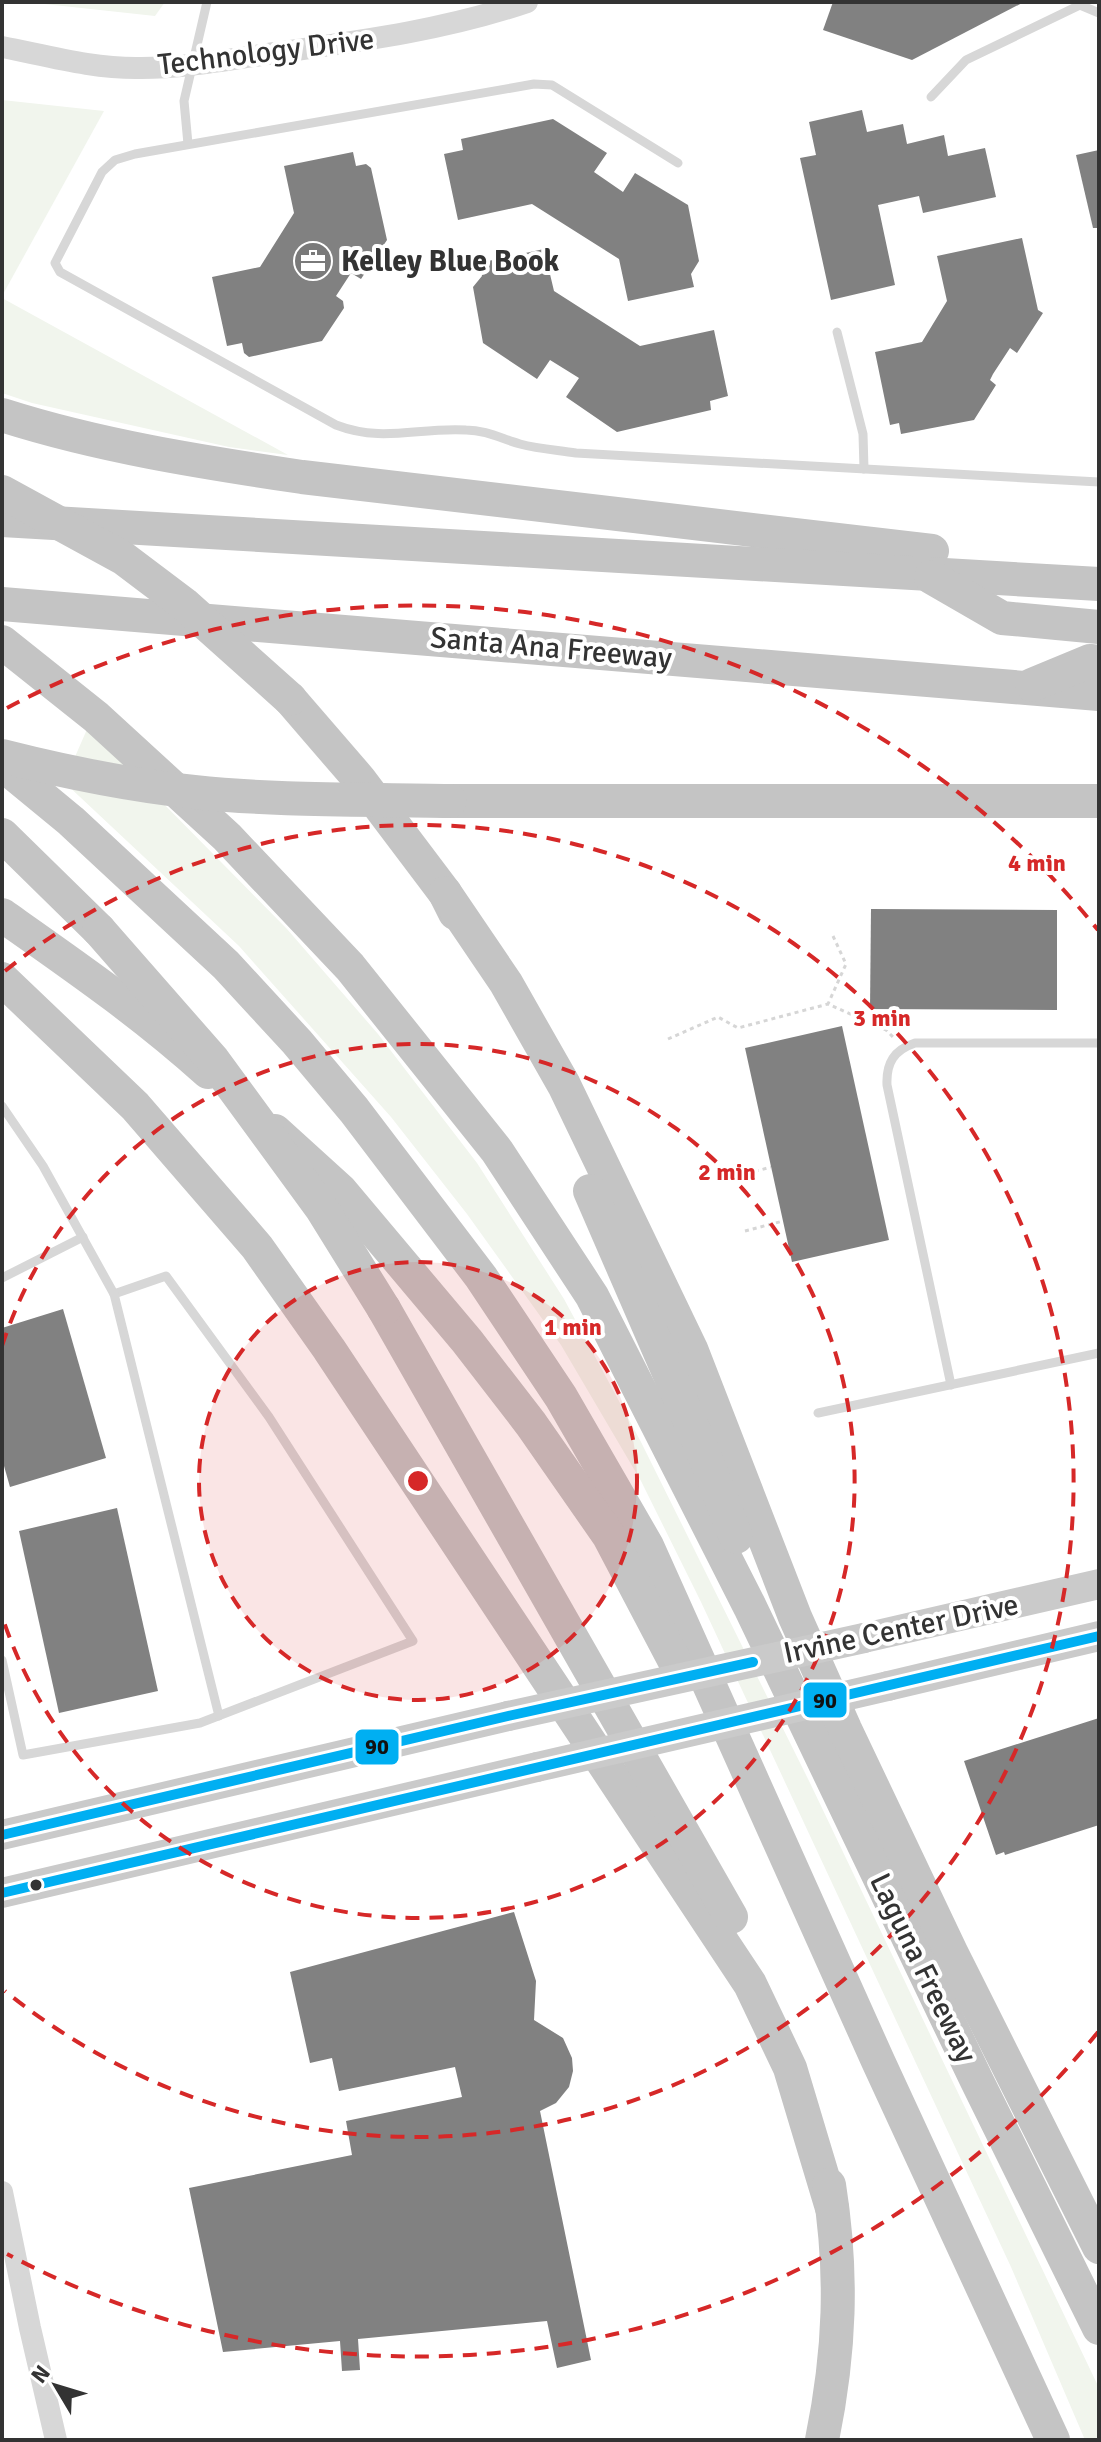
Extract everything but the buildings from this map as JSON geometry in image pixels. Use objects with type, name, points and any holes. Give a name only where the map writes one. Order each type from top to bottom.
[{"type":"highway","points":[[2,415],[103,442],[302,477],[942,552],[1008,578]]},
{"type":"highway","points":[[2,492],[123,558],[184,604],[290,699],[359,779],[445,893],[506,983],[571,1099],[691,1349],[795,1617],[845,1729],[945,1940],[1099,2247]]},
{"type":"highway","points":[[2,520],[1099,584]]},
{"type":"highway","points":[[921,572],[1002,618],[1099,627]]},
{"type":"highway","name":"Santa Ana Freeway","points":[[2,604],[1099,694]]},
{"type":"highway","points":[[2,642],[74,699],[227,837],[350,967],[497,1151],[592,1296],[750,1607]]},
{"type":"highway","points":[[1028,686],[1090,661],[1099,662]]},
{"type":"highway","points":[[2,756],[78,774],[194,792],[282,798],[1099,801]]},
{"type":"highway","points":[[2,764],[71,821],[226,965],[297,1042],[354,1110],[481,1277],[561,1397],[647,1546],[829,1953],[1053,2440]]},
{"type":"highway","points":[[2,835],[99,930],[213,1060],[322,1209],[384,1309],[772,1988],[805,2063],[812,2087],[832,2208],[840,2293],[839,2325],[834,2384],[822,2440]]},
{"type":"highway","points":[[445,893],[597,1205],[702,1449],[735,1535],[750,1607]]},
{"type":"highway","points":[[2,915],[81,970],[176,1043],[340,1190],[467,1341],[531,1424],[609,1536],[829,1953]]},
{"type":"highway","points":[[2,979],[135,1106],[257,1247],[329,1349],[750,1984],[790,2068],[832,2208]]},
{"type":"highway","name":"Laguna Freeway","points":[[750,1607],[969,2065],[1099,2328]]},
{"type":"main road","name":"Irvine Center Drive","points":[[2,1835],[508,1716],[1099,1584]]},
{"type":"main road","name":"Irvine Center Drive","points":[[2,1893],[1099,1636]]},
{"type":"street","name":"Technology Drive","points":[[2,47],[95,66],[141,68],[194,64],[389,37],[527,2]]},
{"type":"street","points":[[2,2192],[56,2440]]},
{"type":"lane","points":[[188,144],[184,101],[207,2]]},
{"type":"lane","points":[[931,97],[966,60],[1080,5],[1099,13]]},
{"type":"lane","points":[[678,163],[552,85],[534,84],[188,144],[115,160],[102,172],[55,263],[60,272],[355,433],[375,436],[440,430],[477,431],[530,446],[576,453],[1099,482]]},
{"type":"lane","points":[[837,332],[863,434],[864,469]]},
{"type":"lane","points":[[951,1385],[887,1085],[892,1058],[903,1047],[923,1042],[1099,1043]]},
{"type":"lane","points":[[2,1106],[43,1166],[114,1294],[219,1716]]},
{"type":"lane","points":[[2,1278],[83,1237]]},
{"type":"lane","points":[[2,1660],[23,1755],[200,1723],[413,1641],[269,1417],[166,1276],[114,1294]]},
{"type":"lane","points":[[818,1413],[1099,1353]]},
{"type":"path","points":[[828,1004],[846,964],[833,936]]},
{"type":"path","points":[[668,1039],[718,1017],[738,1028],[828,1004],[886,1030],[903,1047]]},
{"type":"path","points":[[724,1180],[771,1167]]},
{"type":"path","points":[[745,1231],[783,1221]]},
{"type":"shaded area","points":[[26,2],[165,2],[155,16]]},
{"type":"shaded area","points":[[2,100],[104,111],[2,296]]},
{"type":"shaded area","points":[[2,298],[288,455],[229,447],[32,403],[2,393]]},
{"type":"shaded area","points":[[88,727],[287,929],[378,1034],[477,1163],[564,1299],[641,1442],[811,1785],[1099,2388],[1099,2440],[1085,2440],[1011,2267],[701,1602],[641,1481],[561,1345],[467,1214],[391,1117],[239,946],[64,782]]},
{"type":"transit line","name":"90","points":[[2,1893],[1099,1636]]},
{"type":"transit line","name":"90","points":[[2,1835],[753,1662]]},
{"type":"place","name":"Kelley Blue Book","points":[[313,261]]}]
